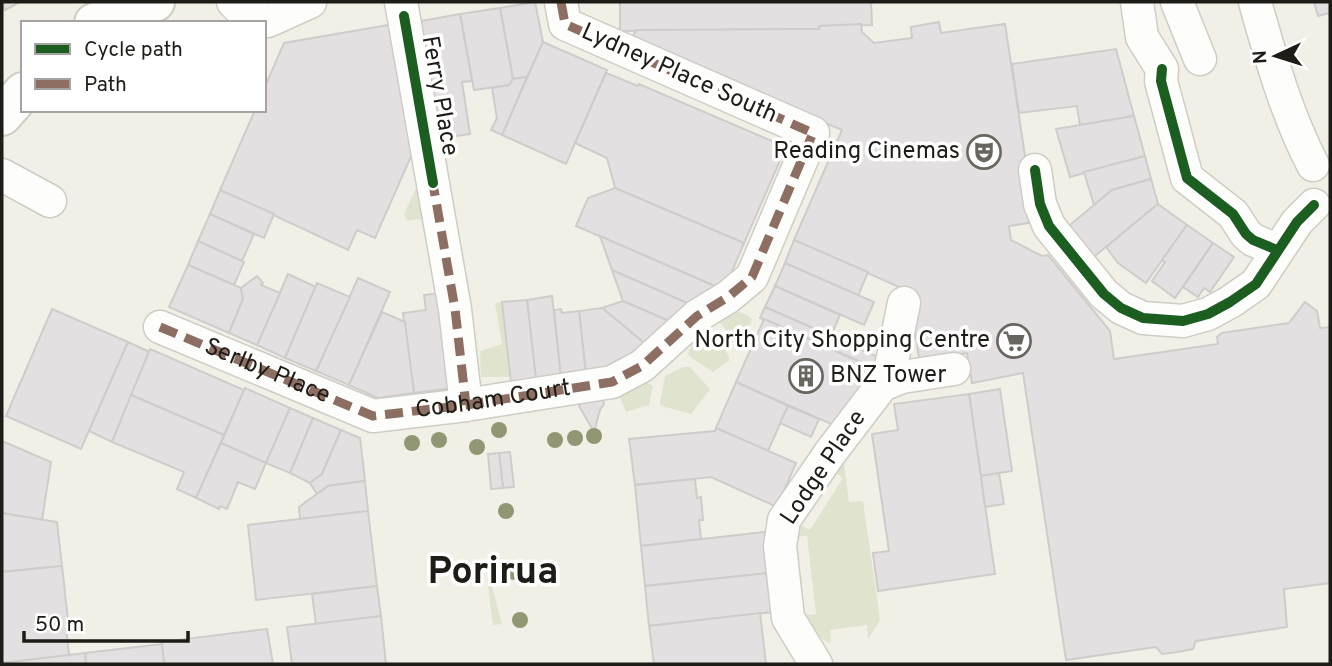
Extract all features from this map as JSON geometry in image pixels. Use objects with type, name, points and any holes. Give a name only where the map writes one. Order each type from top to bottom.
[{"type":"main road","points":[[99,21],[128,8],[155,2]]},
{"type":"main road","points":[[2,116],[21,94]]},
{"type":"street","points":[[233,2],[243,12],[268,21],[310,2]]},
{"type":"street","name":"Lydney Place South","points":[[561,2],[565,24],[813,133]]},
{"type":"street","points":[[1137,2],[1142,37],[1162,69],[1161,80],[1188,178],[1233,214],[1253,240],[1277,250]]},
{"type":"street","points":[[1177,2],[1200,59]]},
{"type":"street","points":[[1035,170],[1040,204],[1049,226],[1104,294],[1121,308],[1143,318],[1183,321],[1208,314],[1230,303],[1256,284],[1297,222],[1322,208],[1309,200],[1304,186],[1308,171],[1321,162],[1290,119],[1255,2]]},
{"type":"street","name":"Ferry Place","points":[[403,9],[455,309],[466,405]]},
{"type":"street","name":"Cobham Court","points":[[373,416],[466,405],[611,382],[642,366],[697,316],[728,297],[752,277],[813,133]]},
{"type":"street","points":[[2,176],[50,201]]},
{"type":"street","points":[[882,385],[891,367],[904,303]]},
{"type":"street","name":"Serlby Place","points":[[160,327],[373,416]]},
{"type":"street","name":"Lodge Place","points":[[816,664],[788,618],[780,533],[784,520],[882,385],[902,377],[954,369]]},
{"type":"green space","points":[[417,186],[426,218],[407,221],[404,214]]},
{"type":"green space","points":[[502,302],[510,377],[481,377],[480,351],[502,344],[495,303]]},
{"type":"green space","points":[[726,306],[752,320],[735,338],[731,337],[719,321]]},
{"type":"green space","points":[[717,331],[730,360],[713,372],[688,353],[699,333]]},
{"type":"green space","points":[[683,367],[690,367],[710,389],[691,414],[662,406],[660,403],[665,376]]},
{"type":"green space","points":[[637,377],[653,386],[649,405],[626,412],[618,393]]},
{"type":"green space","points":[[843,454],[849,502],[863,501],[880,620],[868,639],[867,625],[830,630],[831,644],[814,634],[802,616],[816,614],[807,536],[793,537],[799,524],[810,530],[843,478],[832,471]]},
{"type":"green space","points":[[487,578],[490,578],[502,624],[493,625]]},
{"type":"building","points":[[2,2],[20,2],[5,10]]},
{"type":"building","points":[[535,2],[543,42],[527,77],[513,79],[500,8]]},
{"type":"building","points":[[620,2],[871,2],[872,25],[819,26],[819,29],[620,31]]},
{"type":"building","points":[[1314,2],[1330,2],[1330,13],[1318,16]]},
{"type":"building","points":[[500,8],[513,79],[509,85],[474,90],[460,14]]},
{"type":"building","points":[[460,14],[472,81],[462,82],[470,134],[444,138],[442,127],[434,128],[416,22]]},
{"type":"building","name":"North City Shopping Centre","points":[[939,22],[941,33],[1005,24],[1035,222],[1009,226],[1011,240],[1042,256],[1048,255],[1110,331],[1114,359],[1218,344],[1217,337],[1222,333],[1289,323],[1305,302],[1317,311],[1320,328],[1330,327],[1330,583],[1284,589],[1287,627],[1196,641],[1193,649],[1177,652],[1162,654],[1156,647],[1066,660],[1023,373],[972,383],[967,353],[919,359],[913,317],[917,295],[794,240],[842,130],[632,39],[636,30],[819,29],[819,26],[861,24],[862,32],[874,43],[912,38],[911,27]]},
{"type":"building","points":[[388,25],[396,28],[416,145],[375,238],[357,230],[348,250],[220,190],[254,112],[266,112],[266,84],[284,43]]},
{"type":"building","points":[[543,42],[607,70],[566,164],[502,135]]},
{"type":"building","points":[[1116,49],[1134,116],[1080,125],[1077,106],[1019,113],[1012,64]]},
{"type":"building","points":[[606,73],[638,86],[639,84],[786,147],[744,243],[615,188],[607,158],[575,143]]},
{"type":"building","points":[[527,77],[502,135],[491,130],[497,118],[492,88],[509,85],[513,79]]},
{"type":"building","points":[[1134,116],[1145,156],[1070,177],[1056,129]]},
{"type":"building","points":[[1145,156],[1151,179],[1112,190],[1094,205],[1084,172]]},
{"type":"building","points":[[1151,179],[1158,204],[1090,260],[1064,230],[1112,190]]},
{"type":"building","points":[[615,188],[744,243],[724,290],[576,226],[588,198]]},
{"type":"building","points":[[220,190],[274,214],[264,238],[210,214]]},
{"type":"building","points":[[1158,204],[1187,225],[1146,283],[1118,263],[1106,247]]},
{"type":"building","points":[[210,214],[254,234],[242,261],[198,241]]},
{"type":"building","points":[[1187,225],[1213,243],[1175,298],[1152,281],[1165,262],[1162,260]]},
{"type":"building","points":[[600,236],[719,288],[696,307],[612,270]]},
{"type":"building","points":[[794,240],[868,272],[858,296],[785,263]]},
{"type":"building","points":[[198,241],[244,262],[234,285],[188,265]]},
{"type":"building","points":[[1213,243],[1234,257],[1210,292],[1204,288],[1198,297],[1183,287]]},
{"type":"building","points":[[785,263],[874,302],[864,325],[775,286]]},
{"type":"building","points":[[188,265],[241,288],[243,299],[229,333],[169,307]]},
{"type":"building","points":[[612,270],[696,307],[676,324],[623,301]]},
{"type":"building","points":[[288,274],[316,287],[285,358],[257,345]]},
{"type":"building","points":[[257,276],[263,283],[261,285],[280,293],[257,345],[229,333],[243,299],[241,288]]},
{"type":"building","points":[[358,278],[390,292],[349,385],[316,371]]},
{"type":"building","points":[[317,283],[350,297],[316,371],[285,358]]},
{"type":"building","points":[[775,286],[840,315],[831,336],[765,307]]},
{"type":"building","points":[[439,293],[453,388],[414,393],[403,313],[426,310],[424,295]]},
{"type":"building","points":[[552,296],[561,377],[536,380],[527,300]]},
{"type":"building","points":[[527,300],[536,380],[511,382],[502,302]]},
{"type":"building","points":[[623,301],[676,324],[649,347],[602,308]]},
{"type":"building","points":[[765,307],[878,357],[874,368],[760,318]]},
{"type":"building","points":[[602,308],[649,347],[622,370],[586,375],[579,311]]},
{"type":"building","points":[[52,309],[128,342],[81,449],[6,416]]},
{"type":"building","points":[[561,309],[562,313],[579,311],[586,375],[561,377],[554,310]]},
{"type":"building","points":[[382,312],[405,322],[414,393],[378,398],[349,385]]},
{"type":"building","name":"BNZ Tower","points":[[764,319],[878,370],[838,427],[736,382]]},
{"type":"building","points":[[128,342],[150,352],[112,442],[89,431]]},
{"type":"building","points":[[150,349],[244,390],[224,435],[131,395]]},
{"type":"building","points":[[736,382],[788,406],[768,451],[716,428]]},
{"type":"building","points":[[597,386],[604,404],[594,432],[579,406]]},
{"type":"building","points":[[245,388],[290,408],[266,463],[221,443]]},
{"type":"building","points":[[1000,389],[1012,471],[981,476],[969,394]]},
{"type":"building","points":[[969,394],[995,574],[878,591],[873,553],[889,551],[872,434],[898,430],[894,404]]},
{"type":"building","points":[[131,395],[224,435],[196,498],[177,489],[184,472],[112,442]]},
{"type":"building","points":[[788,406],[819,419],[811,437],[780,423]]},
{"type":"building","points":[[290,408],[313,418],[290,473],[266,463]]},
{"type":"building","points":[[313,418],[341,430],[322,474],[310,483],[290,473]]},
{"type":"building","points":[[716,428],[796,463],[777,507],[711,477],[635,485],[629,439],[715,431]]},
{"type":"building","points":[[341,430],[360,438],[365,481],[328,486],[317,494],[310,483],[322,474]]},
{"type":"building","points":[[2,441],[51,462],[42,520],[2,513]]},
{"type":"building","points":[[221,443],[266,463],[255,489],[238,482],[227,509],[220,506],[219,509],[196,498]]},
{"type":"building","points":[[510,452],[514,487],[503,488],[499,453]]},
{"type":"building","points":[[499,453],[503,488],[491,489],[488,454]]},
{"type":"building","points":[[999,473],[1004,504],[985,507],[981,476]]},
{"type":"building","points":[[695,479],[697,498],[701,497],[701,539],[641,546],[635,485]]},
{"type":"building","points":[[365,481],[368,511],[300,519],[299,507],[328,486]]},
{"type":"building","points":[[368,511],[377,586],[256,600],[248,525]]},
{"type":"building","points":[[2,513],[57,522],[62,566],[2,572]]},
{"type":"building","points":[[765,532],[769,573],[645,586],[641,546]]},
{"type":"building","points":[[62,566],[69,629],[66,629],[69,654],[72,655],[2,663],[2,572]]},
{"type":"building","points":[[769,573],[774,612],[649,626],[645,586]]},
{"type":"building","points":[[377,586],[381,616],[316,624],[312,594]]},
{"type":"building","points":[[760,613],[766,664],[654,664],[649,626]]},
{"type":"building","points":[[381,616],[386,664],[292,664],[287,627]]},
{"type":"building","points":[[267,629],[273,664],[164,664],[161,642]]},
{"type":"building","points":[[162,644],[164,664],[86,664],[85,653]]},
{"type":"building","points":[[85,653],[86,664],[2,664],[2,663]]},
{"type":"marked path","points":[[160,327],[373,416],[466,405],[612,382],[642,366],[697,316],[728,297],[752,277],[813,133],[565,24],[561,2]]},
{"type":"marked path","points":[[432,178],[455,309],[466,405]]},
{"type":"cycle path","points":[[404,16],[433,183]]},
{"type":"cycle path","points":[[1162,69],[1161,81],[1187,178],[1233,214],[1253,240],[1277,250]]},
{"type":"cycle path","points":[[1035,170],[1040,204],[1049,226],[1104,294],[1121,308],[1143,318],[1183,321],[1208,314],[1230,302],[1256,284],[1297,222],[1314,205]]},
{"type":"place","name":"Reading Cinemas","points":[[984,152]]},
{"type":"place","name":"North City Shopping Centre","points":[[1014,341]]},
{"type":"place","name":"BNZ Tower","points":[[806,376]]},
{"type":"district","name":"Porirua","points":[[493,573]]}]
